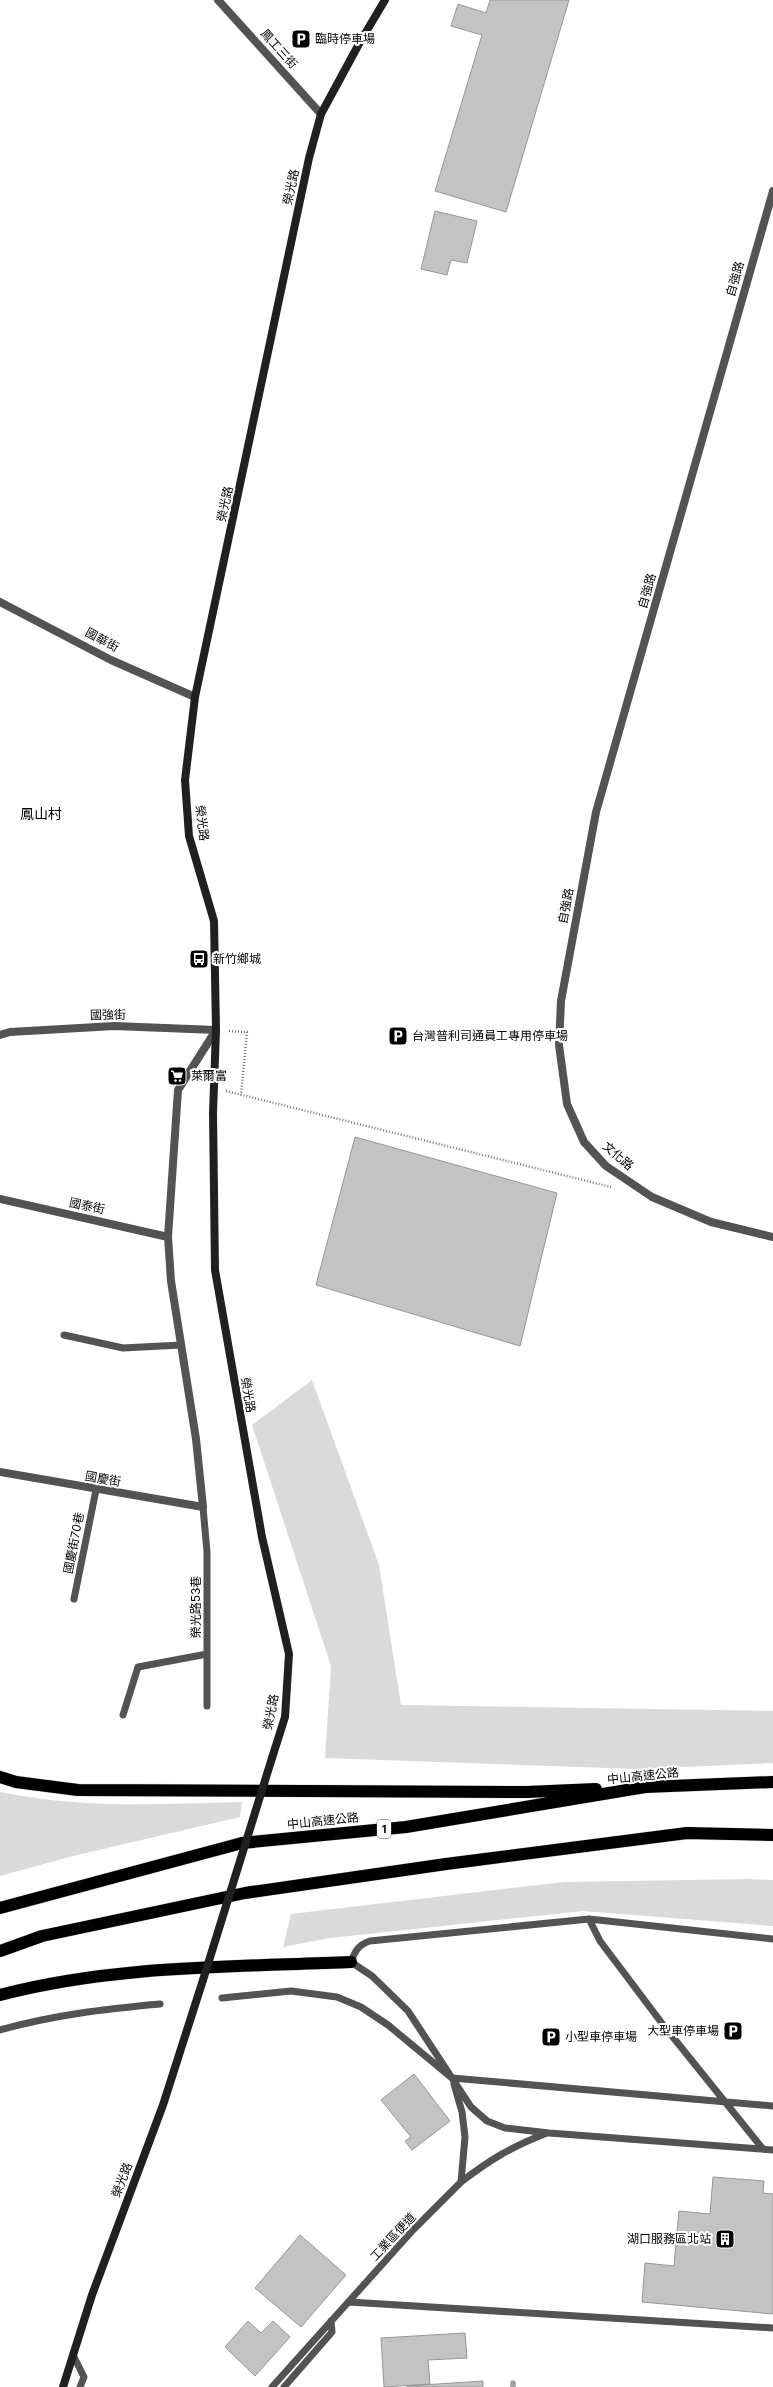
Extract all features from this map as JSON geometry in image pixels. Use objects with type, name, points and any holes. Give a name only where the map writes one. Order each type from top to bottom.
[{"type":"highway","points":[[0,1777],[16,1782],[78,1790],[527,1792],[645,1787]]},
{"type":"highway","name":"中山高速公路","points":[[0,1908],[242,1843],[406,1827],[645,1787],[773,1782]]},
{"type":"highway","points":[[0,1951],[42,1936],[245,1893],[687,1833],[773,1835]]},
{"type":"highway","points":[[0,1995],[34,1986],[113,1974],[351,1962]]},
{"type":"street","name":"鳳工三街","points":[[218,0],[321,114]]},
{"type":"street","name":"榮光路","points":[[63,2387],[92,2295],[163,2105],[285,1717],[289,1654],[262,1538],[215,1270],[214,1088],[216,1030],[214,921],[189,836],[185,780],[195,697],[309,158],[321,114],[360,42],[386,0]]},
{"type":"street","name":"自強路","points":[[560,1001],[596,812],[773,191]]},
{"type":"street","name":"國華街","points":[[0,602],[47,624],[111,660],[195,697]]},
{"type":"street","name":"文化路","points":[[560,1001],[559,1045],[567,1104],[584,1142],[606,1166],[652,1197],[711,1222],[773,1237]]},
{"type":"street","name":"國強街","points":[[0,1035],[10,1032],[114,1026],[216,1030]]},
{"type":"street","points":[[203,1508],[196,1439],[171,1281],[168,1237],[178,1090],[216,1030]]},
{"type":"street","name":"國泰街","points":[[0,1200],[168,1237]]},
{"type":"street","name":"國慶街","points":[[0,1472],[203,1508]]},
{"type":"lane","points":[[64,1335],[123,1348],[181,1345]]},
{"type":"lane","name":"國慶街70巷","points":[[74,1599],[96,1490]]},
{"type":"lane","name":"榮光路53巷","points":[[203,1508],[207,1552],[208,1706]]},
{"type":"lane","points":[[123,1715],[138,1666],[207,1654]]},
{"type":"lane","points":[[773,1939],[589,1919],[370,1941],[362,1944],[355,1951],[351,1962],[372,1976],[408,2011],[471,2106],[487,2121],[505,2128],[549,2133],[773,2150]]},
{"type":"lane","points":[[589,1919],[600,1941],[664,2026],[726,2101],[763,2149]]},
{"type":"lane","points":[[222,1998],[291,1992],[336,1997],[361,2007],[388,2025],[452,2078],[462,2112],[465,2137],[461,2182]]},
{"type":"lane","points":[[0,2030],[38,2020],[104,2009],[160,2004]]},
{"type":"lane","points":[[452,2078],[773,2106]]},
{"type":"lane","name":"工業區便道","points":[[272,2387],[413,2230],[461,2182],[494,2157],[513,2146],[549,2133]]},
{"type":"lane","points":[[349,2302],[773,2328]]},
{"type":"lane","points":[[284,2387],[332,2332],[331,2321]]},
{"type":"lane","points":[[73,2355],[84,2377],[80,2387]]},
{"type":"path","points":[[216,1030],[247,1032],[241,1095]]},
{"type":"path","points":[[214,1088],[614,1188]]},
{"type":"shaded area","points":[[312,1380],[379,1565],[401,1705],[773,1711],[773,1763],[636,1769],[325,1758],[331,1666],[252,1425]]},
{"type":"shaded area","points":[[0,1792],[61,1801],[91,1803],[150,1804],[242,1802],[240,1817],[73,1856],[0,1876]]},
{"type":"shaded area","points":[[749,1879],[773,1880],[773,1926],[583,1911],[330,1938],[283,1947],[291,1914],[564,1882]]},
{"type":"building","points":[[490,0],[569,0],[506,212],[435,191],[482,35],[451,26],[458,4],[486,13]]},
{"type":"building","points":[[435,211],[477,221],[467,263],[451,260],[447,275],[421,269]]},
{"type":"building","points":[[355,1137],[557,1193],[520,1346],[316,1285]]},
{"type":"building","points":[[414,2074],[450,2121],[412,2150],[405,2141],[411,2137],[381,2100]]},
{"type":"building","name":"湖口服務區北站","points":[[713,2177],[764,2181],[763,2193],[773,2194],[773,2314],[642,2302],[645,2263],[674,2266],[679,2211],[710,2214]]},
{"type":"building","points":[[300,2235],[346,2275],[301,2327],[255,2288]]},
{"type":"building","points":[[248,2321],[261,2333],[273,2321],[290,2337],[255,2376],[225,2347]]},
{"type":"building","points":[[465,2333],[467,2358],[428,2360],[430,2384],[384,2387],[381,2338]]},
{"type":"building","points":[[483,2381],[483,2387],[407,2387],[407,2386]]},
{"type":"place","name":"臨時停車場","points":[[301,39]]},
{"type":"place","name":"新竹鄉城","points":[[199,959]]},
{"type":"place","name":"台灣普利司通員工專用停車場","points":[[398,1036]]},
{"type":"place","name":"萊爾富","points":[[177,1076]]},
{"type":"place","name":"大型車停車場","points":[[733,2031]]},
{"type":"place","name":"小型車停車場","points":[[551,2037]]},
{"type":"place","name":"湖口服務區北站","points":[[725,2239]]},
{"type":"district","name":"鳳山村","points":[[41,814]]}]
